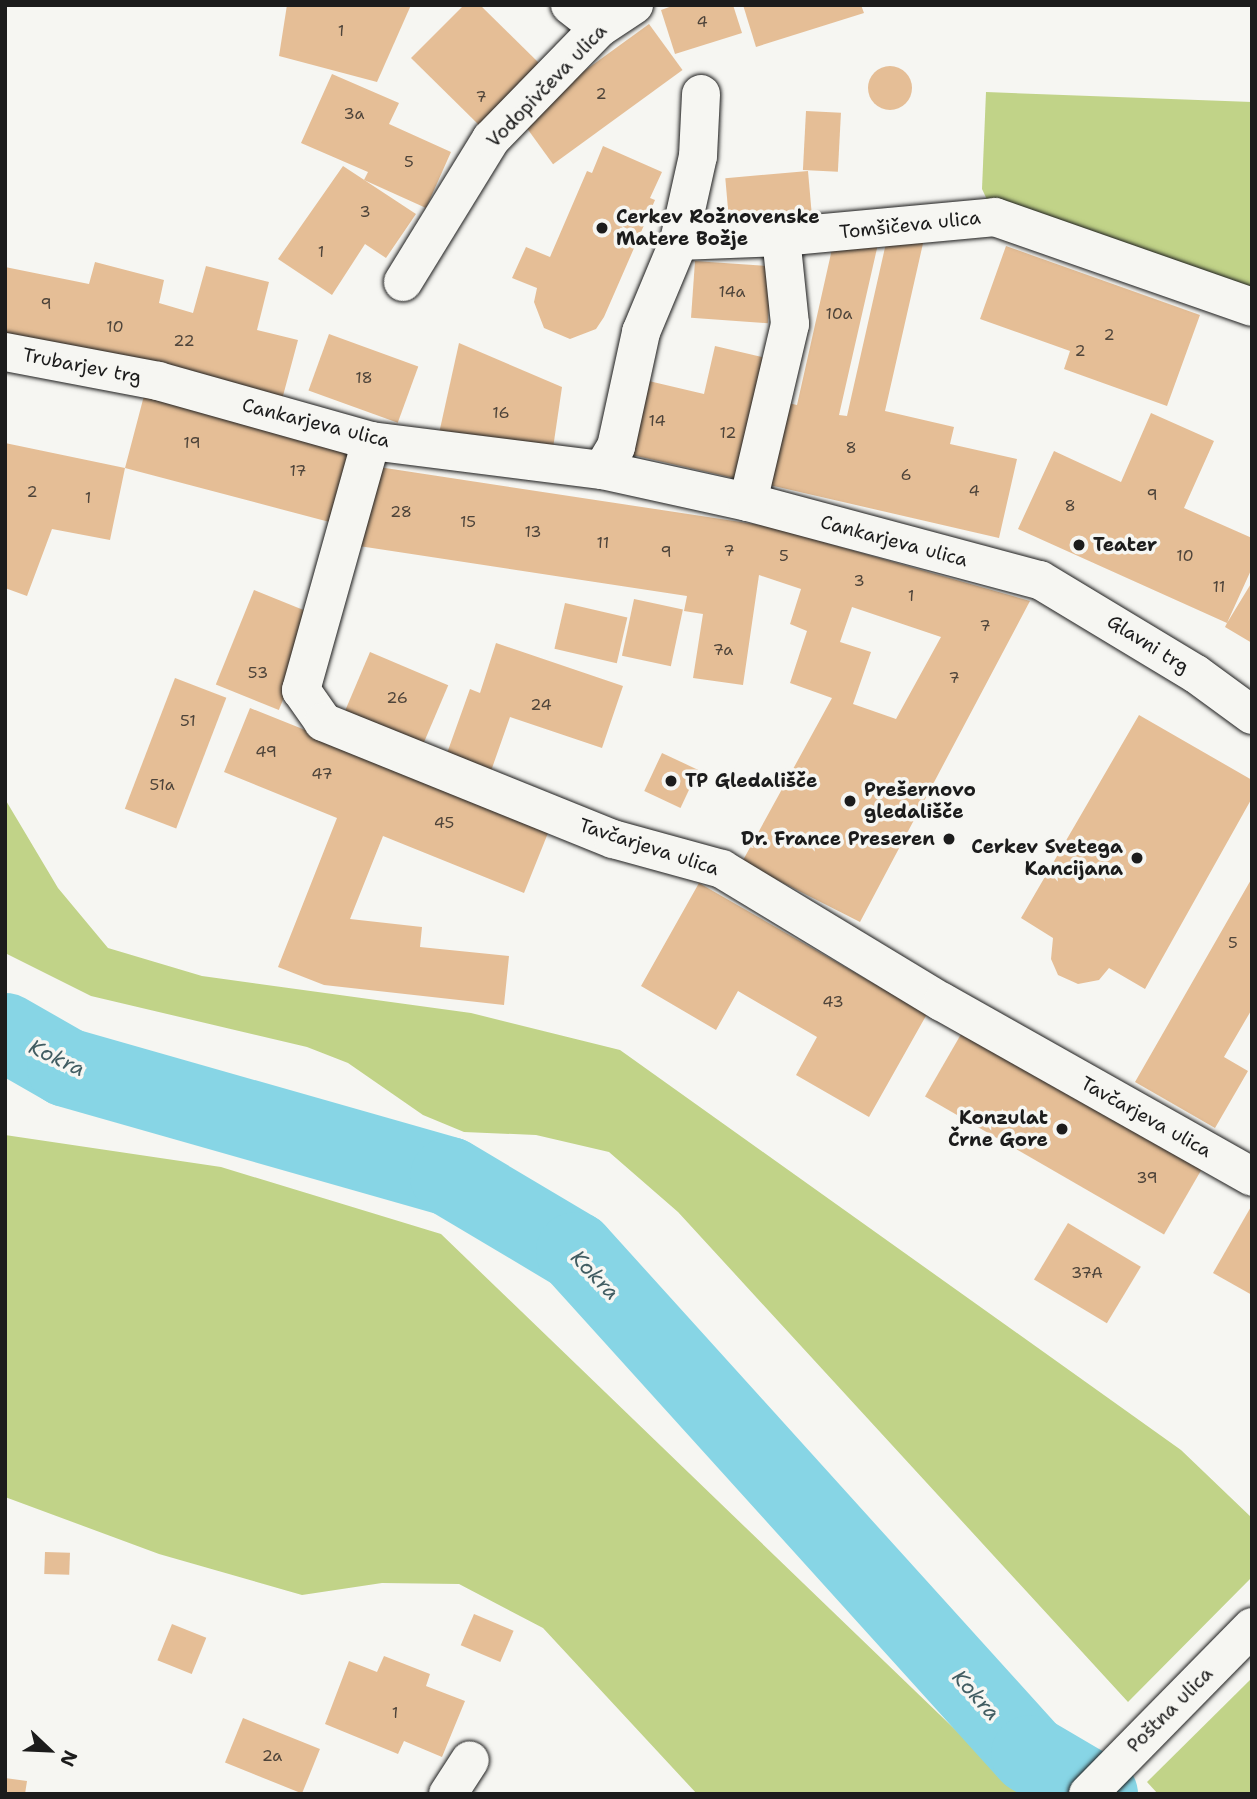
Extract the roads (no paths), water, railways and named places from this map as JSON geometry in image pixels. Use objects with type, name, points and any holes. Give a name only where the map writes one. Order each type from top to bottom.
[{"type":"street","points":[[570,5],[600,28]]},
{"type":"street","name":"Vodopivčeva ulica","points":[[403,282],[491,139],[600,28],[634,5]]},
{"type":"street","points":[[602,470],[616,447],[640,332],[679,241],[698,156],[701,94]]},
{"type":"street","name":"Tomšičeva ulica","points":[[679,241],[781,237],[995,217],[1252,307]]},
{"type":"street","points":[[748,502],[790,324],[781,237]]},
{"type":"street","name":"Trubarjev trg","points":[[5,352],[158,381]]},
{"type":"street","name":"Cankarjeva ulica","points":[[158,381],[372,441],[602,470],[748,502],[1056,588]]},
{"type":"street","name":"Tavčarjeva ulica","points":[[372,441],[301,690],[323,722],[613,839],[722,869],[942,1002],[1252,1177]]},
{"type":"street","name":"Glavni trg","points":[[1056,588],[1252,715]]},
{"type":"street","name":"Poštna ulica","points":[[1088,1794],[1252,1627]]},
{"type":"street","points":[[448,1794],[470,1760]]},
{"type":"waterway","name":"Kokra","points":[[5,1032],[66,1067],[449,1176],[575,1251],[1030,1754],[1098,1794]]},
{"type":"place","name":"Cerkev Rožnovenske Matere Božje","points":[[602,228]]},
{"type":"place","name":"Teater","points":[[1079,545]]},
{"type":"place","name":"TP Gledališče","points":[[671,781]]},
{"type":"place","name":"Prešernovo gledališče","points":[[850,801]]},
{"type":"place","name":"Dr. France Preseren","points":[[949,839]]},
{"type":"place","name":"Cerkev Svetega Kancijana","points":[[1137,858]]},
{"type":"place","name":"Konzulat Črne Gore","points":[[1062,1129]]}]
